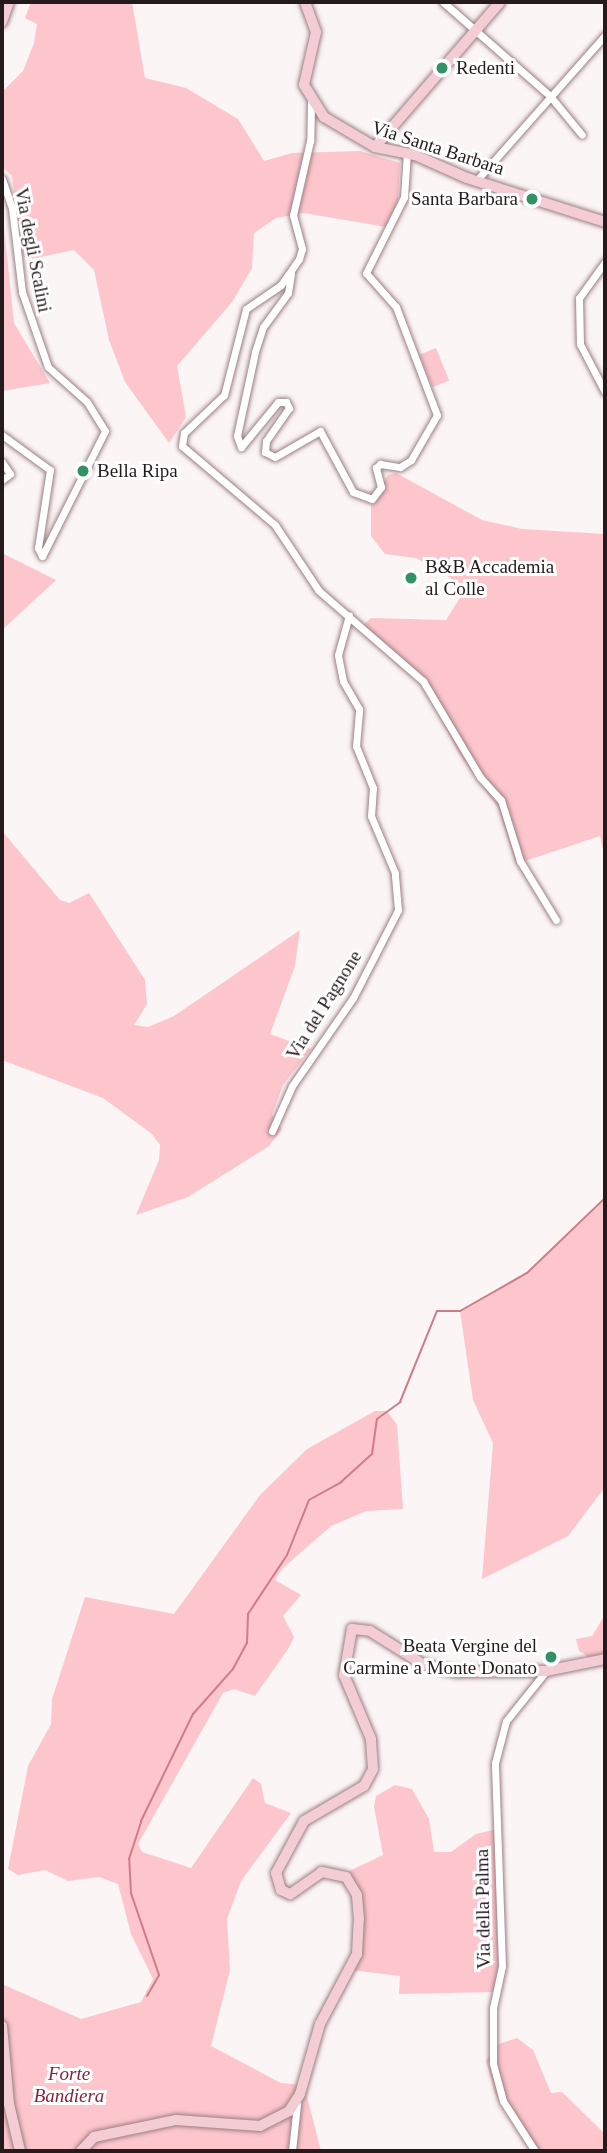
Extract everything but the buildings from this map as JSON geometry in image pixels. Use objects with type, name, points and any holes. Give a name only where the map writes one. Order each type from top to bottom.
[{"type":"street","points":[[2,22],[9,2]]},
{"type":"street","points":[[305,2],[316,32],[304,79],[311,101],[310,142],[292,223],[302,249],[291,274],[288,293],[263,327],[237,436],[241,447],[246,446],[254,429],[278,402],[286,402],[289,408],[266,441],[265,452],[275,457],[320,431],[353,492],[366,500],[379,494],[380,464],[400,467],[411,460],[437,415],[396,307],[366,273],[404,197],[407,152]]},
{"type":"street","points":[[443,2],[550,96],[582,135]]},
{"type":"street","points":[[375,147],[500,2]]},
{"type":"street","points":[[476,181],[605,35]]},
{"type":"street","name":"Via Santa Barbara","points":[[311,101],[324,117],[375,147],[407,152],[476,181],[605,222]]},
{"type":"street","name":"Via degli Scalini","points":[[2,179],[12,208],[22,292],[48,367],[88,402],[104,430],[42,556],[38,548],[50,470],[2,435]]},
{"type":"street","points":[[605,262],[579,298],[580,344],[605,392]]},
{"type":"street","points":[[291,274],[246,309],[224,395],[184,433],[182,446],[275,524],[319,591],[423,681],[480,777],[501,800],[520,861],[556,920]]},
{"type":"street","points":[[2,462],[10,474],[2,480]]},
{"type":"street","name":"Via del Pagnone","points":[[272,1131],[282,1104],[353,998],[398,910],[395,873],[371,816],[373,788],[356,746],[359,709],[343,681],[338,655],[349,615]]},
{"type":"street","points":[[292,2151],[291,2121],[320,2024],[358,1954],[358,1907],[346,1877],[322,1872],[290,1894],[282,1890],[276,1873],[304,1821],[364,1786],[373,1769],[371,1739],[344,1675],[347,1637],[362,1626],[424,1665],[458,1672],[546,1671],[605,1659]]},
{"type":"street","name":"Via della Palma","points":[[535,2151],[503,2101],[493,2063],[493,2008],[502,1966],[495,1763],[506,1721],[546,1671]]},
{"type":"street","points":[[2,2026],[9,2104],[20,2151]]},
{"type":"street","points":[[81,2151],[94,2137],[176,2120],[260,2126],[289,2111],[300,2094]]},
{"type":"green space","points":[[31,2],[132,2],[145,78],[186,88],[238,119],[264,161],[292,153],[360,151],[400,163],[398,200],[386,227],[304,213],[276,218],[254,233],[252,268],[232,302],[177,366],[186,417],[169,443],[125,382],[109,340],[94,270],[74,250],[27,260],[21,253],[12,176],[2,167],[2,92],[23,71],[34,43],[37,24],[25,18]]},
{"type":"green space","points":[[2,209],[14,323],[50,383],[2,391]]},
{"type":"green space","points":[[436,348],[449,380],[432,387],[419,355]]},
{"type":"green space","points":[[396,473],[482,520],[522,529],[605,534],[605,859],[600,836],[516,864],[498,808],[458,752],[422,681],[359,629],[371,618],[446,620],[463,593],[461,584],[416,558],[385,554],[371,536],[371,502],[388,475]]},
{"type":"green space","points":[[2,553],[56,580],[2,630]]},
{"type":"green space","points":[[2,831],[60,900],[69,903],[89,893],[145,980],[147,1004],[134,1025],[148,1027],[174,1016],[300,930],[295,966],[270,1034],[311,1049],[283,1085],[272,1115],[282,1129],[269,1146],[188,1197],[136,1215],[159,1160],[160,1145],[152,1134],[103,1098],[2,1060]]},
{"type":"green space","points":[[605,1198],[605,1487],[568,1536],[482,1579],[493,1443],[473,1400],[460,1311],[527,1273]]},
{"type":"green space","name":"Forte Bandiera","points":[[375,1411],[387,1411],[397,1425],[403,1509],[366,1511],[331,1526],[282,1569],[275,1580],[301,1595],[283,1616],[294,1637],[288,1649],[255,1696],[234,1689],[223,1693],[138,1844],[142,1852],[191,1868],[253,1778],[261,1784],[265,1803],[291,1813],[241,1881],[227,1919],[230,1970],[211,2046],[281,2083],[304,2085],[321,2151],[2,2151],[2,1984],[81,2019],[141,2002],[153,1979],[131,1934],[118,1884],[99,1877],[68,1881],[45,1870],[18,1875],[8,1869],[28,1766],[51,1724],[52,1699],[85,1597],[174,1614],[260,1495],[307,1449]]},
{"type":"green space","points":[[603,1618],[605,1654],[592,1659],[579,1651],[576,1639],[592,1636]]},
{"type":"green space","points":[[395,1785],[412,1789],[429,1819],[434,1852],[451,1852],[476,1834],[498,1829],[500,1962],[495,1992],[399,1994],[400,1976],[350,1970],[359,1913],[345,1873],[383,1855],[374,1807],[376,1796]]},
{"type":"green space","points":[[517,2038],[533,2050],[551,2093],[562,2092],[605,2134],[605,2151],[532,2151],[495,2094],[486,2060],[499,2044]]},
{"type":"waterway","points":[[147,1996],[159,1975],[131,1893],[129,1859],[141,1821],[193,1714],[233,1669],[247,1643],[248,1614],[287,1555],[309,1500],[341,1482],[372,1454],[377,1419],[400,1402],[437,1311],[460,1311],[527,1273],[605,1198]]},
{"type":"place","name":"Redenti","points":[[442,68]]},
{"type":"place","name":"Santa Barbara","points":[[532,199]]},
{"type":"place","name":"Bella Ripa","points":[[83,471]]},
{"type":"place","name":"B&B Accademia al Colle","points":[[411,578]]},
{"type":"place","name":"Beata Vergine del Carmine a Monte Donato","points":[[551,1657]]}]
